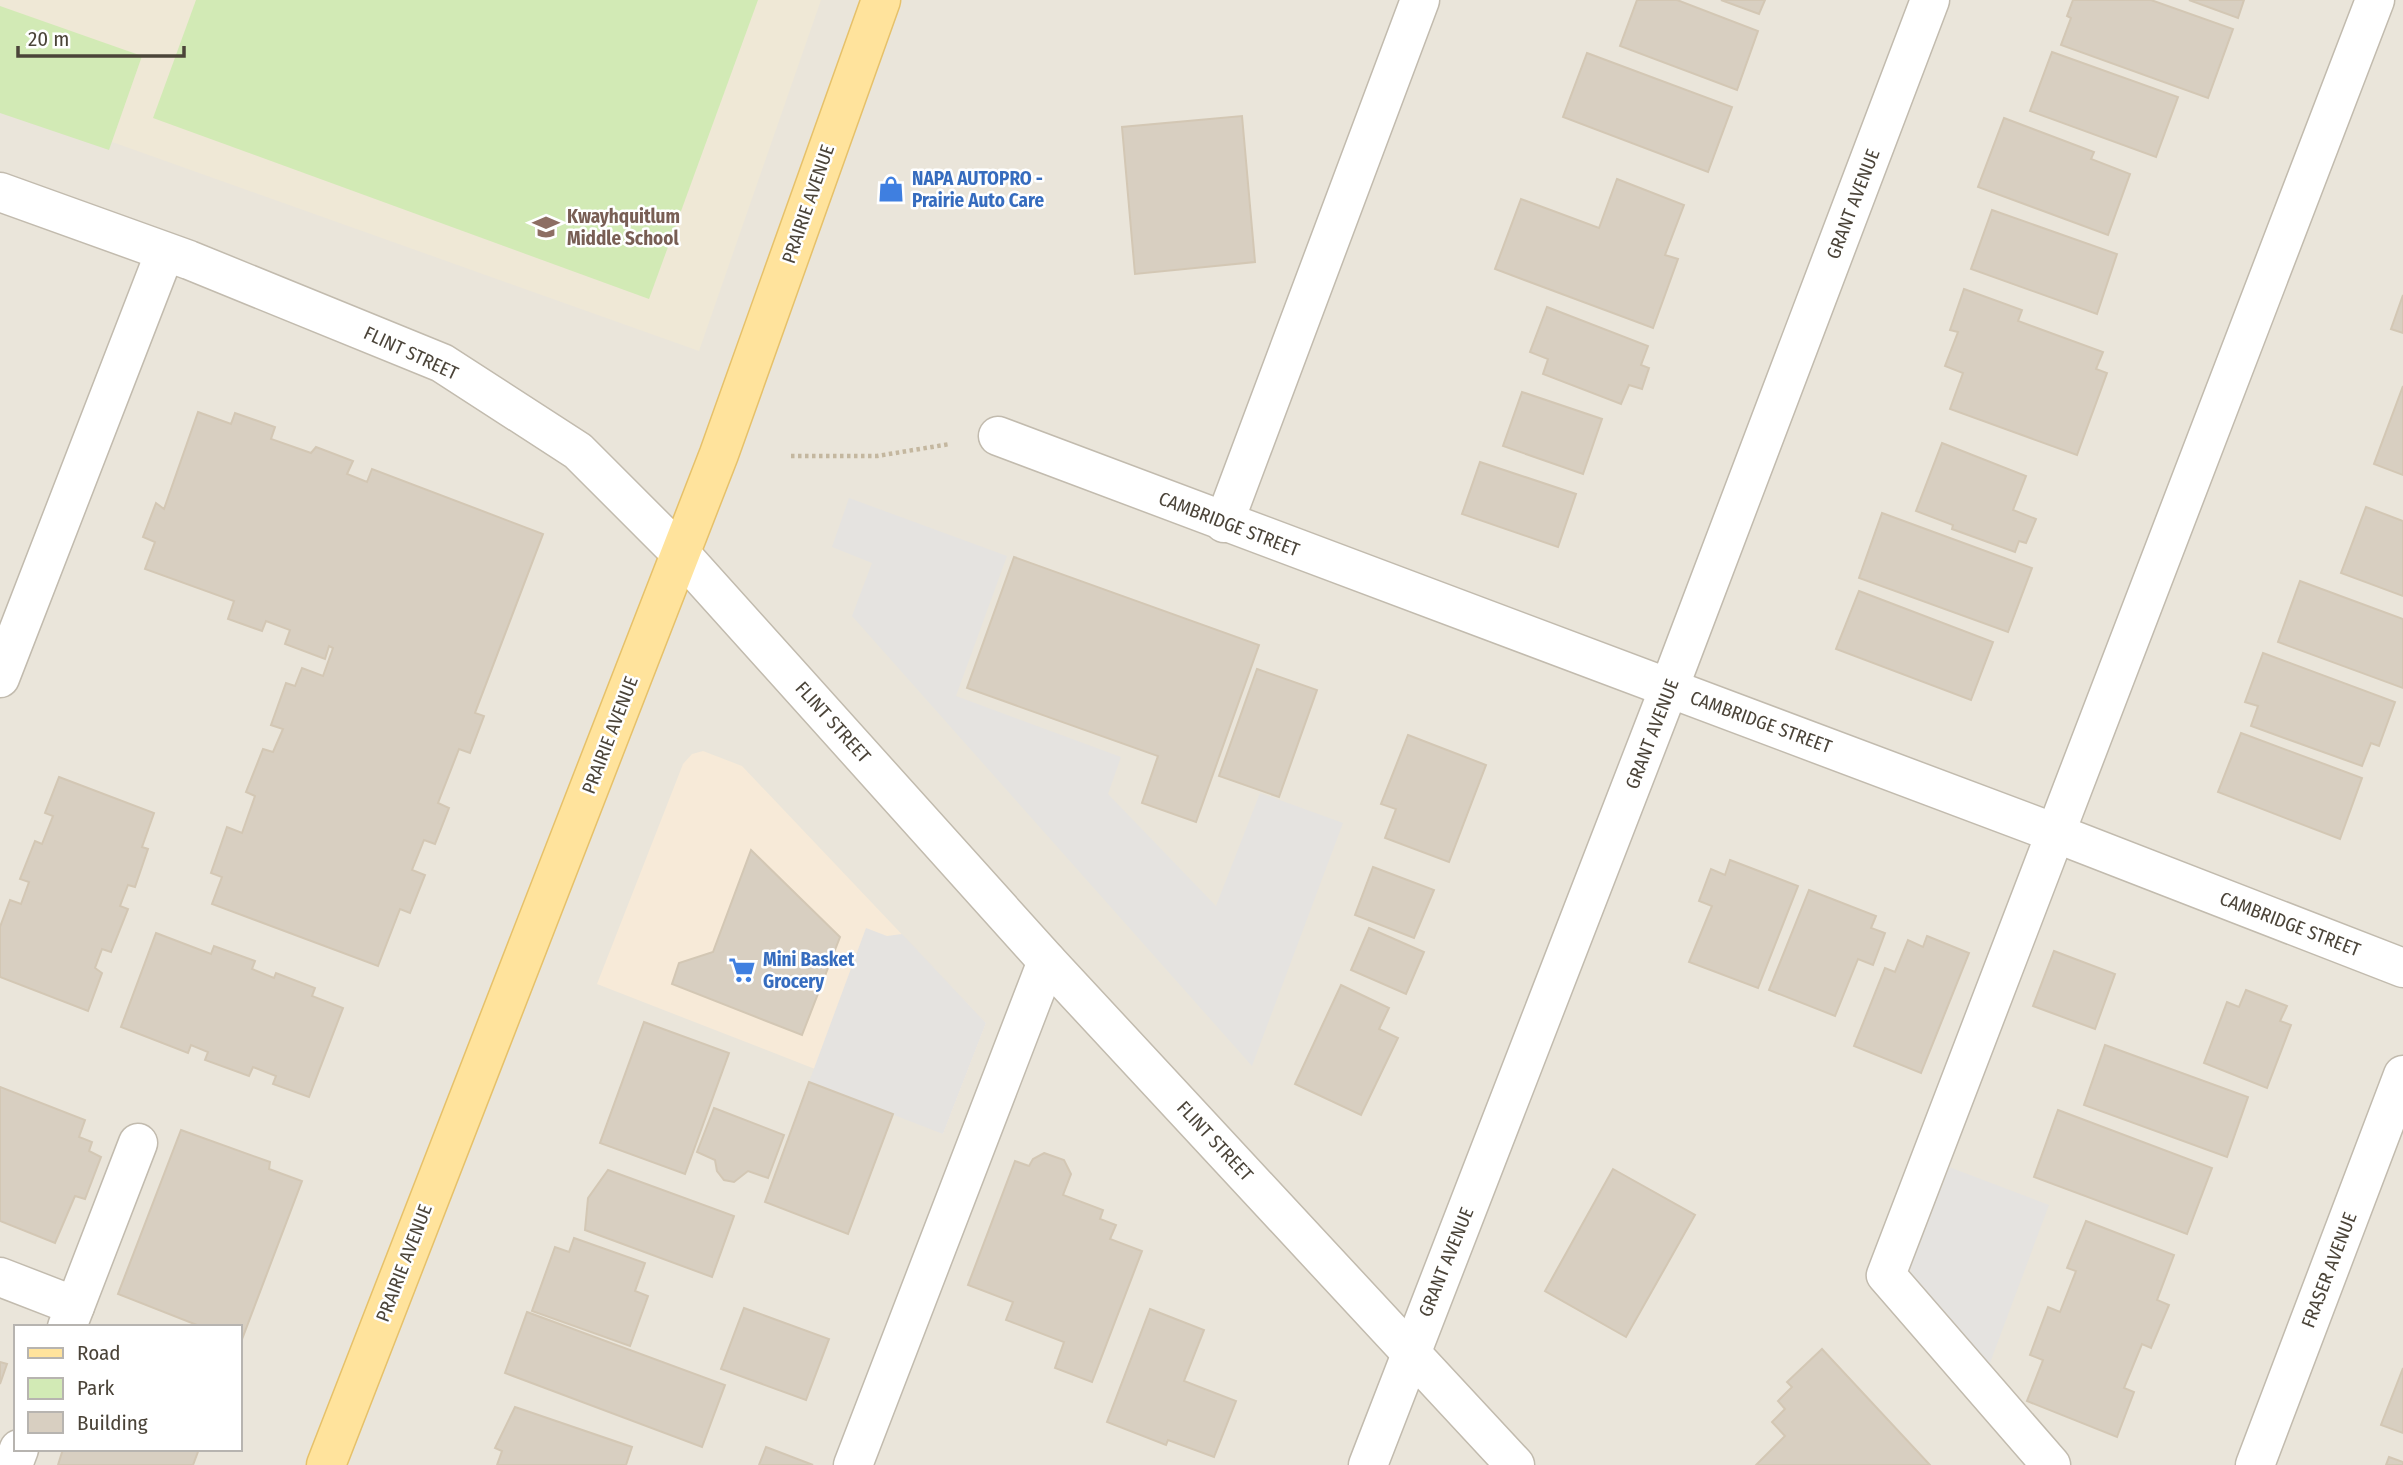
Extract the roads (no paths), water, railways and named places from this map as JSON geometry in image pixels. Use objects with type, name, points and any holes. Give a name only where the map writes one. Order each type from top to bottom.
[{"type":"main road","name":"PRAIRIE AVENUE","points":[[326,1465],[737,407],[881,0]]},
{"type":"street","points":[[1224,523],[1420,0]]},
{"type":"street","name":"GRANT AVENUE","points":[[1368,1465],[1669,688],[1930,0]]},
{"type":"street","points":[[2051,1465],[1886,1275],[2375,0]]},
{"type":"street","name":"FLINT STREET","points":[[0,192],[165,252],[442,363],[578,450],[680,552],[1047,961],[1515,1465]]},
{"type":"street","points":[[0,678],[165,252]]},
{"type":"street","name":"CAMBRIDGE STREET","points":[[998,436],[2055,833],[2403,968]]},
{"type":"street","points":[[853,1465],[1047,961]]},
{"type":"street","name":"FRASER AVENUE","points":[[2255,1465],[2403,1076]]},
{"type":"street","points":[[0,1277],[71,1316],[138,1143]]},
{"type":"place","name":"NAPA AUTOPRO - Prairie Auto Care","points":[[891,189]]},
{"type":"place","name":"Kwayhquitlum Middle School","points":[[546,227]]},
{"type":"place","name":"Mini Basket Grocery","points":[[742,970]]}]
